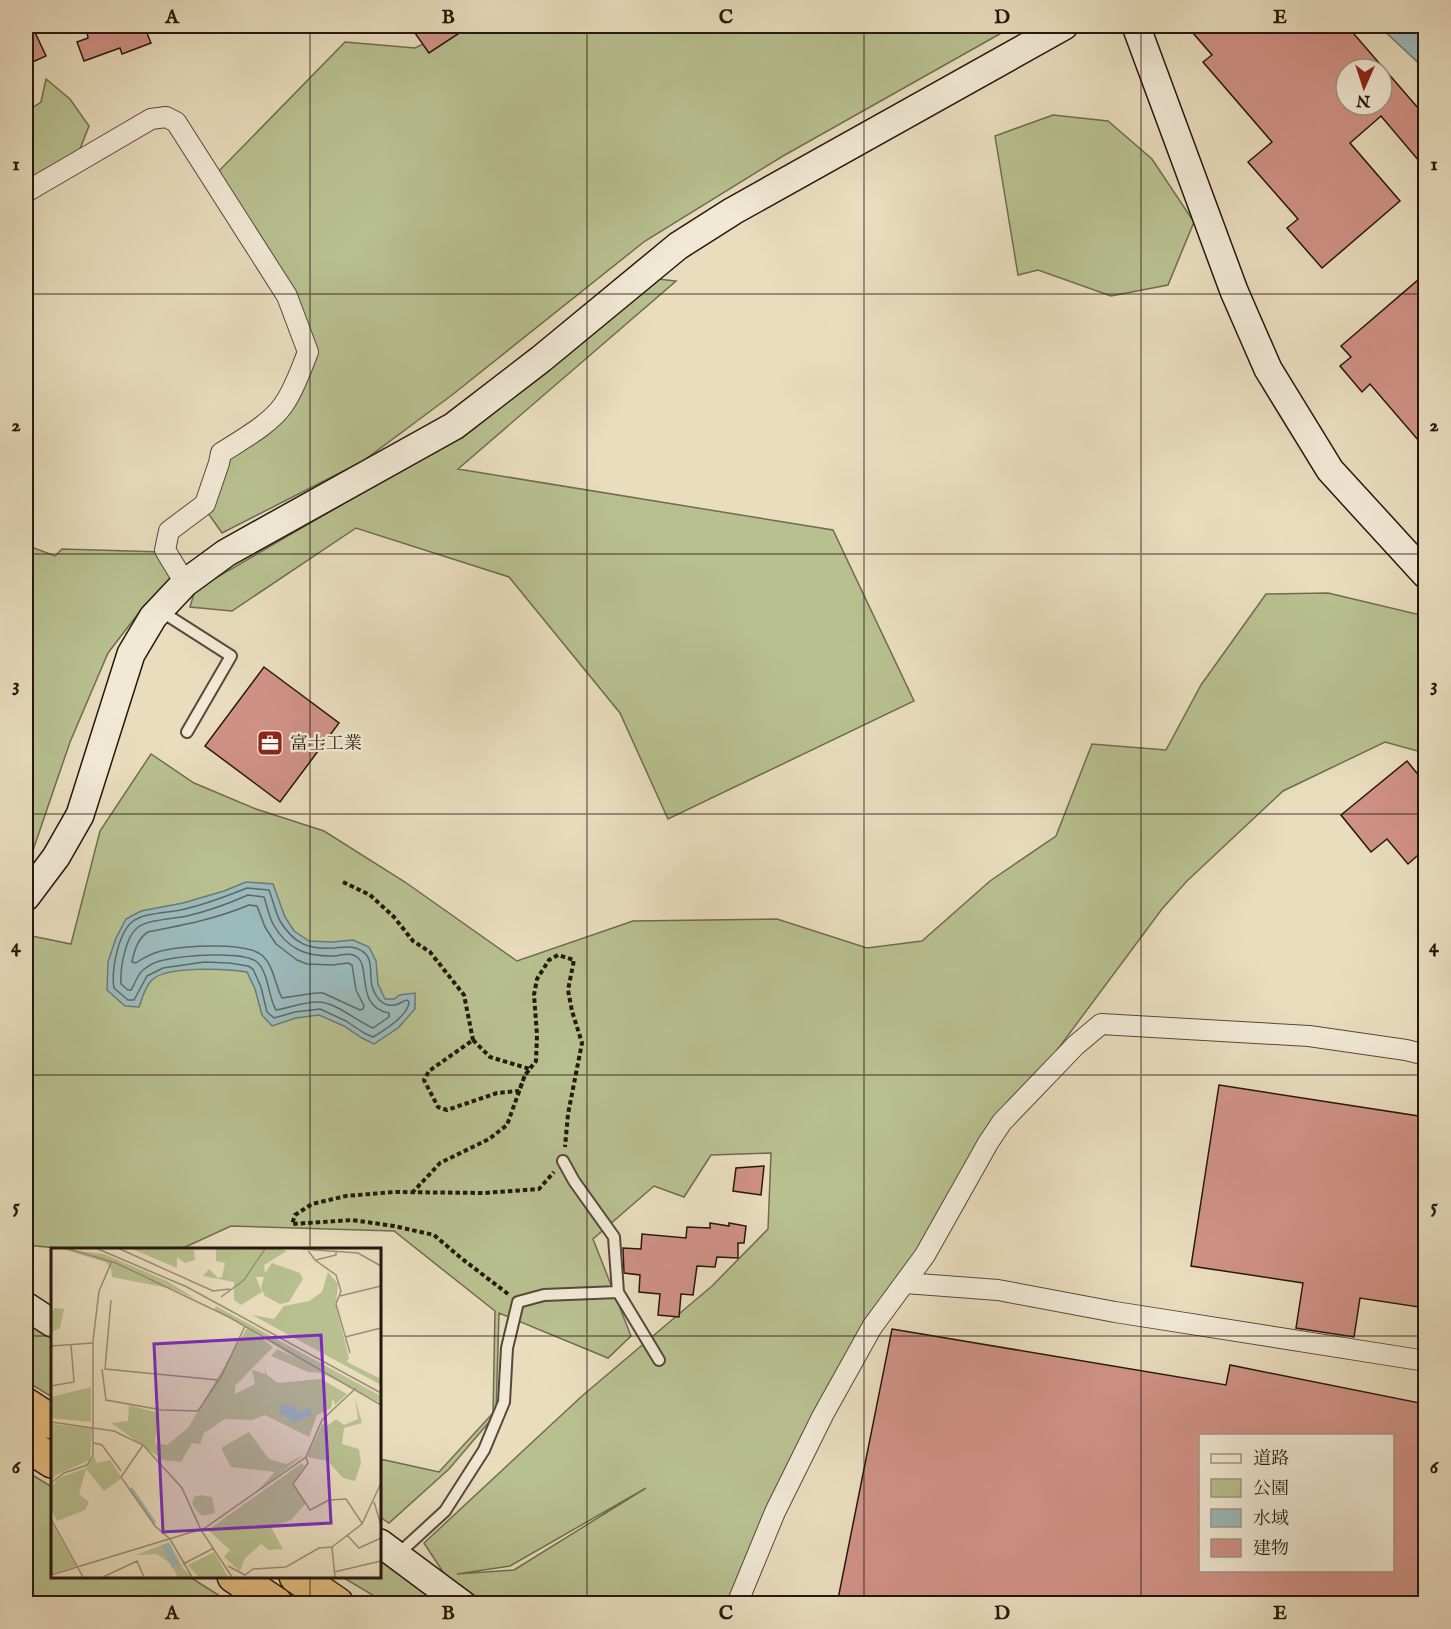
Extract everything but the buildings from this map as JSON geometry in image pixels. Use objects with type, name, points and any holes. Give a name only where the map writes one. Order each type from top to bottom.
[{"type":"highway","points":[[26,1404],[51,1421]]},
{"type":"highway","points":[[26,1444],[51,1460]]},
{"type":"highway","points":[[237,1578],[276,1604]]},
{"type":"highway","points":[[299,1578],[337,1604]]},
{"type":"street","points":[[26,897],[56,857],[80,815],[131,654],[153,617],[185,583],[226,553],[454,426],[541,359],[678,246],[1064,26]]},
{"type":"street","points":[[1136,26],[1234,291],[1268,369],[1330,470],[1425,575]]},
{"type":"street","points":[[26,192],[151,119],[166,117],[176,122],[286,296],[308,352],[284,405],[254,432],[221,453],[205,504],[169,531],[165,550],[185,583]]},
{"type":"street","points":[[737,1604],[775,1512],[823,1415],[872,1327],[925,1255],[1002,1122],[1076,1045],[1101,1024],[1309,1036],[1406,1050],[1425,1055]]},
{"type":"street","points":[[905,1283],[998,1290],[1115,1312],[1425,1361]]},
{"type":"street","points":[[26,1306],[51,1322]]},
{"type":"street","points":[[388,1549],[462,1604]]},
{"type":"lane","points":[[159,610],[231,656],[187,732]]},
{"type":"lane","points":[[563,1161],[574,1181],[614,1237],[618,1292],[659,1360]]},
{"type":"lane","points":[[388,1549],[445,1511],[484,1450],[504,1402],[507,1348],[518,1302],[544,1295],[618,1292]]},
{"type":"path","points":[[343,882],[370,895],[394,917],[413,941],[430,952],[464,995],[473,1040],[490,1057],[530,1069]]},
{"type":"path","points":[[412,1193],[440,1163],[489,1139],[507,1125],[525,1075],[536,1061],[534,995],[537,979],[549,960],[558,956],[574,960],[568,990],[582,1043],[568,1114],[563,1161],[539,1189],[484,1193],[412,1193],[394,1192],[346,1196],[312,1204],[295,1215],[292,1224],[352,1220],[394,1226],[434,1236],[518,1302]]},
{"type":"path","points":[[473,1040],[429,1071],[424,1080],[438,1107],[447,1110],[497,1094],[519,1091]]},
{"type":"green space","points":[[459,26],[1014,26],[783,156],[645,241],[452,395],[363,461],[222,533],[203,506],[216,473],[292,393],[311,349],[212,178],[345,42],[415,48]]},
{"type":"green space","points":[[46,79],[70,99],[89,126],[74,164],[26,190],[26,112],[41,102]]},
{"type":"green space","points":[[1053,115],[1108,121],[1152,159],[1194,222],[1168,285],[1111,296],[1038,270],[1018,275],[995,136]]},
{"type":"green space","points":[[658,279],[676,281],[458,469],[833,530],[914,701],[668,819],[620,713],[509,577],[356,528],[232,611],[190,607],[195,590],[343,504],[434,442]]},
{"type":"green space","points":[[26,545],[55,556],[62,549],[163,552],[173,580],[144,606],[108,653],[70,742],[30,859],[26,856]]},
{"type":"green space","points":[[1328,593],[1425,616],[1425,753],[1385,742],[1283,791],[1187,881],[1162,909],[988,1143],[905,1283],[729,1603],[486,1603],[445,1575],[424,1543],[582,1396],[712,1286],[768,1229],[771,1153],[711,1155],[684,1197],[654,1186],[593,1239],[631,1336],[608,1358],[499,1313],[496,1414],[449,1469],[389,1523],[381,1518],[381,1459],[439,1472],[493,1413],[495,1311],[394,1231],[231,1226],[183,1248],[57,1248],[26,1245],[26,940],[32,936],[71,944],[100,831],[151,754],[194,783],[256,809],[324,831],[405,882],[517,961],[633,921],[777,919],[867,948],[922,941],[990,881],[1056,836],[1092,744],[1166,750],[1201,685],[1266,594]],"holes":[[[646,1488],[514,1570],[457,1574],[510,1566]]]},
{"type":"green space","points":[[26,1308],[51,1309],[51,1396],[26,1381]]},
{"type":"green space","points":[[26,1471],[51,1486],[51,1578],[192,1578],[231,1603],[26,1603]]},
{"type":"green space","points":[[381,1546],[460,1603],[386,1603],[344,1578],[381,1578]]},
{"type":"water","points":[[1379,26],[1425,26],[1425,69]]},
{"type":"water","points":[[246,882],[273,884],[285,917],[294,931],[309,941],[353,940],[369,947],[376,961],[378,984],[385,999],[415,993],[415,1009],[398,1028],[374,1044],[344,1026],[319,1015],[296,1018],[272,1026],[262,1015],[255,989],[247,972],[197,969],[169,972],[151,981],[139,1007],[125,1006],[107,990],[108,962],[116,938],[126,919],[141,911],[183,903]]},
{"type":"place","name":"富士工業","points":[[270,743]]}]
